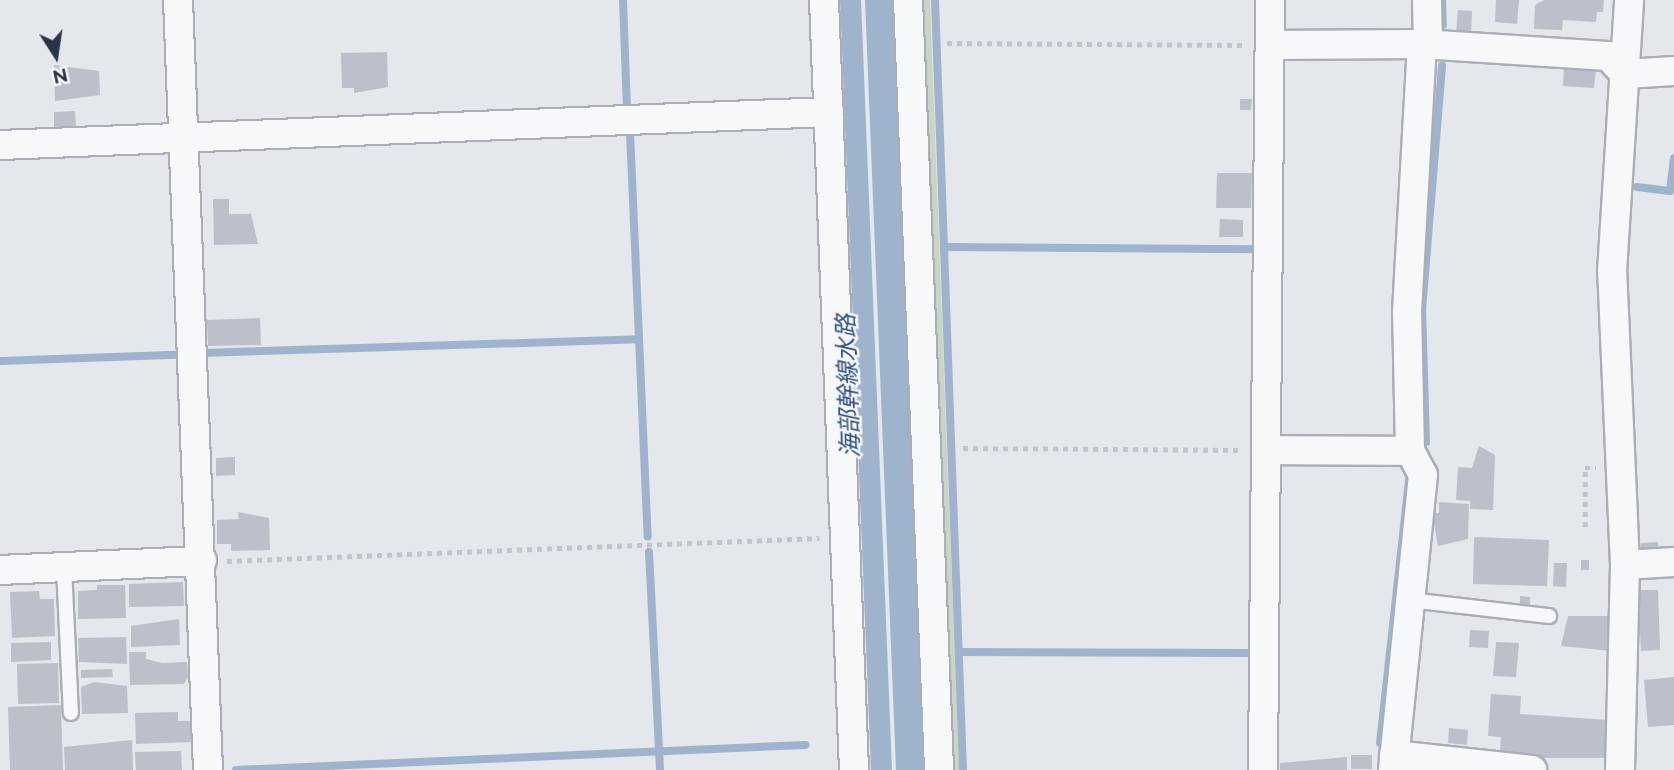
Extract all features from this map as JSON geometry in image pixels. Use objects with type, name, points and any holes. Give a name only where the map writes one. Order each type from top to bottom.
[{"type":"street","points":[[178,0],[202,561],[208,770]]},
{"type":"street","points":[[824,0],[854,770]]},
{"type":"street","points":[[908,0],[939,770]]},
{"type":"street","points":[[1263,770],[1270,0]]},
{"type":"street","points":[[1427,0],[1407,281],[1410,451],[1423,475],[1393,762],[1532,770]]},
{"type":"street","points":[[1620,770],[1625,565],[1618,467],[1612,272],[1629,0]]},
{"type":"street","points":[[1270,45],[1425,44],[1608,56],[1625,74]]},
{"type":"street","points":[[1625,74],[1674,71]]},
{"type":"street","points":[[0,145],[184,140],[829,112]]},
{"type":"street","points":[[1266,450],[1410,451]]},
{"type":"street","points":[[0,570],[202,561]]},
{"type":"street","points":[[1625,565],[1674,562]]},
{"type":"lane","points":[[64,567],[71,713]]},
{"type":"lane","points":[[1410,600],[1549,616]]},
{"type":"path","points":[[947,43],[1270,45]]},
{"type":"path","points":[[963,448],[1266,450]]},
{"type":"path","points":[[1586,527],[1584,468],[1618,467]]},
{"type":"path","points":[[202,561],[845,535]]},
{"type":"green space","points":[[917,0],[930,0],[959,770],[949,770]]},
{"type":"water","points":[[840,0],[861,0],[892,770],[871,770]]},
{"type":"water","points":[[865,0],[897,0],[926,770],[896,770]]},
{"type":"building","points":[[1496,0],[1519,0],[1517,24],[1495,22]]},
{"type":"building","points":[[1544,0],[1604,0],[1603,12],[1597,12],[1596,22],[1563,20],[1562,30],[1534,29],[1535,5]]},
{"type":"building","points":[[1458,10],[1472,11],[1471,35],[1456,33]]},
{"type":"building","points":[[387,52],[388,87],[354,93],[354,88],[342,88],[341,53]]},
{"type":"building","points":[[54,65],[99,71],[100,95],[55,101]]},
{"type":"building","points":[[1564,67],[1596,69],[1594,88],[1563,86]]},
{"type":"building","points":[[1240,99],[1252,99],[1251,110],[1240,110]]},
{"type":"building","points":[[75,111],[76,127],[54,127],[54,112]]},
{"type":"building","points":[[1217,173],[1252,173],[1251,208],[1216,208]]},
{"type":"building","points":[[213,199],[229,199],[229,214],[251,214],[258,244],[214,245]]},
{"type":"building","points":[[1220,219],[1243,220],[1243,237],[1219,237]]},
{"type":"building","points":[[260,318],[261,345],[208,346],[207,320]]},
{"type":"building","points":[[1479,446],[1495,455],[1493,510],[1470,509],[1470,501],[1456,500],[1458,467],[1472,468]]},
{"type":"building","points":[[235,457],[235,475],[216,476],[216,458]]},
{"type":"building","points":[[1439,502],[1469,504],[1468,539],[1438,546],[1432,513],[1439,513]]},
{"type":"building","points":[[238,512],[269,518],[270,550],[231,551],[231,544],[217,544],[217,520],[239,519]]},
{"type":"building","points":[[1474,537],[1549,540],[1547,586],[1473,584]]},
{"type":"building","points":[[1658,542],[1659,551],[1641,552],[1641,543]]},
{"type":"building","points":[[1581,560],[1589,560],[1589,570],[1581,570]]},
{"type":"building","points":[[1554,563],[1567,563],[1566,587],[1553,586]]},
{"type":"building","points":[[183,582],[184,606],[129,607],[129,584]]},
{"type":"building","points":[[97,585],[125,585],[126,618],[78,619],[78,591],[97,590]]},
{"type":"building","points":[[1638,590],[1658,590],[1660,650],[1641,651]]},
{"type":"building","points":[[39,591],[40,599],[54,599],[55,636],[12,638],[10,592]]},
{"type":"building","points":[[1520,596],[1530,597],[1530,604],[1520,604]]},
{"type":"building","points":[[1568,616],[1611,616],[1611,651],[1561,646]]},
{"type":"building","points":[[179,619],[180,645],[131,647],[131,626]]},
{"type":"building","points":[[1470,630],[1489,631],[1488,648],[1469,647]]},
{"type":"building","points":[[126,637],[127,664],[79,662],[78,638]]},
{"type":"building","points":[[51,642],[51,660],[11,662],[11,643]]},
{"type":"building","points":[[1496,642],[1519,643],[1516,677],[1493,676]]},
{"type":"building","points":[[129,652],[146,652],[146,659],[162,663],[187,662],[188,677],[184,684],[130,685]]},
{"type":"building","points":[[58,663],[59,703],[18,704],[17,664]]},
{"type":"building","points":[[112,669],[113,677],[81,678],[81,670]]},
{"type":"building","points":[[1674,677],[1674,725],[1648,727],[1644,680]]},
{"type":"building","points":[[94,682],[127,686],[128,713],[82,714],[81,687]]},
{"type":"building","points":[[1491,694],[1521,696],[1520,714],[1609,720],[1606,758],[1515,758],[1516,753],[1500,752],[1501,737],[1488,736]]},
{"type":"building","points":[[61,705],[63,770],[10,770],[8,707]]},
{"type":"building","points":[[178,712],[178,721],[192,721],[193,742],[136,744],[135,713]]},
{"type":"building","points":[[1449,728],[1468,730],[1467,745],[1448,743]]},
{"type":"building","points":[[132,740],[133,770],[65,770],[64,747]]},
{"type":"building","points":[[181,751],[182,770],[136,770],[135,752]]},
{"type":"building","points":[[1351,755],[1372,755],[1372,769],[1351,769]]},
{"type":"building","points":[[1347,757],[1347,770],[1280,770],[1280,763]]},
{"type":"waterway","points":[[623,0],[627,108]]},
{"type":"waterway","points":[[935,0],[963,770]]},
{"type":"waterway","points":[[1442,0],[1443,25]]},
{"type":"waterway","points":[[1426,442],[1422,310],[1442,66]]},
{"type":"waterway","points":[[630,132],[648,537]]},
{"type":"waterway","points":[[1637,187],[1670,191],[1674,158]]},
{"type":"waterway","points":[[944,247],[1256,249]]},
{"type":"waterway","points":[[202,353],[638,339]]},
{"type":"waterway","points":[[0,361],[176,355]]},
{"type":"waterway","points":[[1380,743],[1410,471]]},
{"type":"waterway","points":[[649,552],[660,770]]},
{"type":"waterway","points":[[959,652],[1249,653]]},
{"type":"waterway","points":[[236,770],[805,745]]},
{"type":"water label","name":"海部幹線水路","points":[[848,386]]}]
